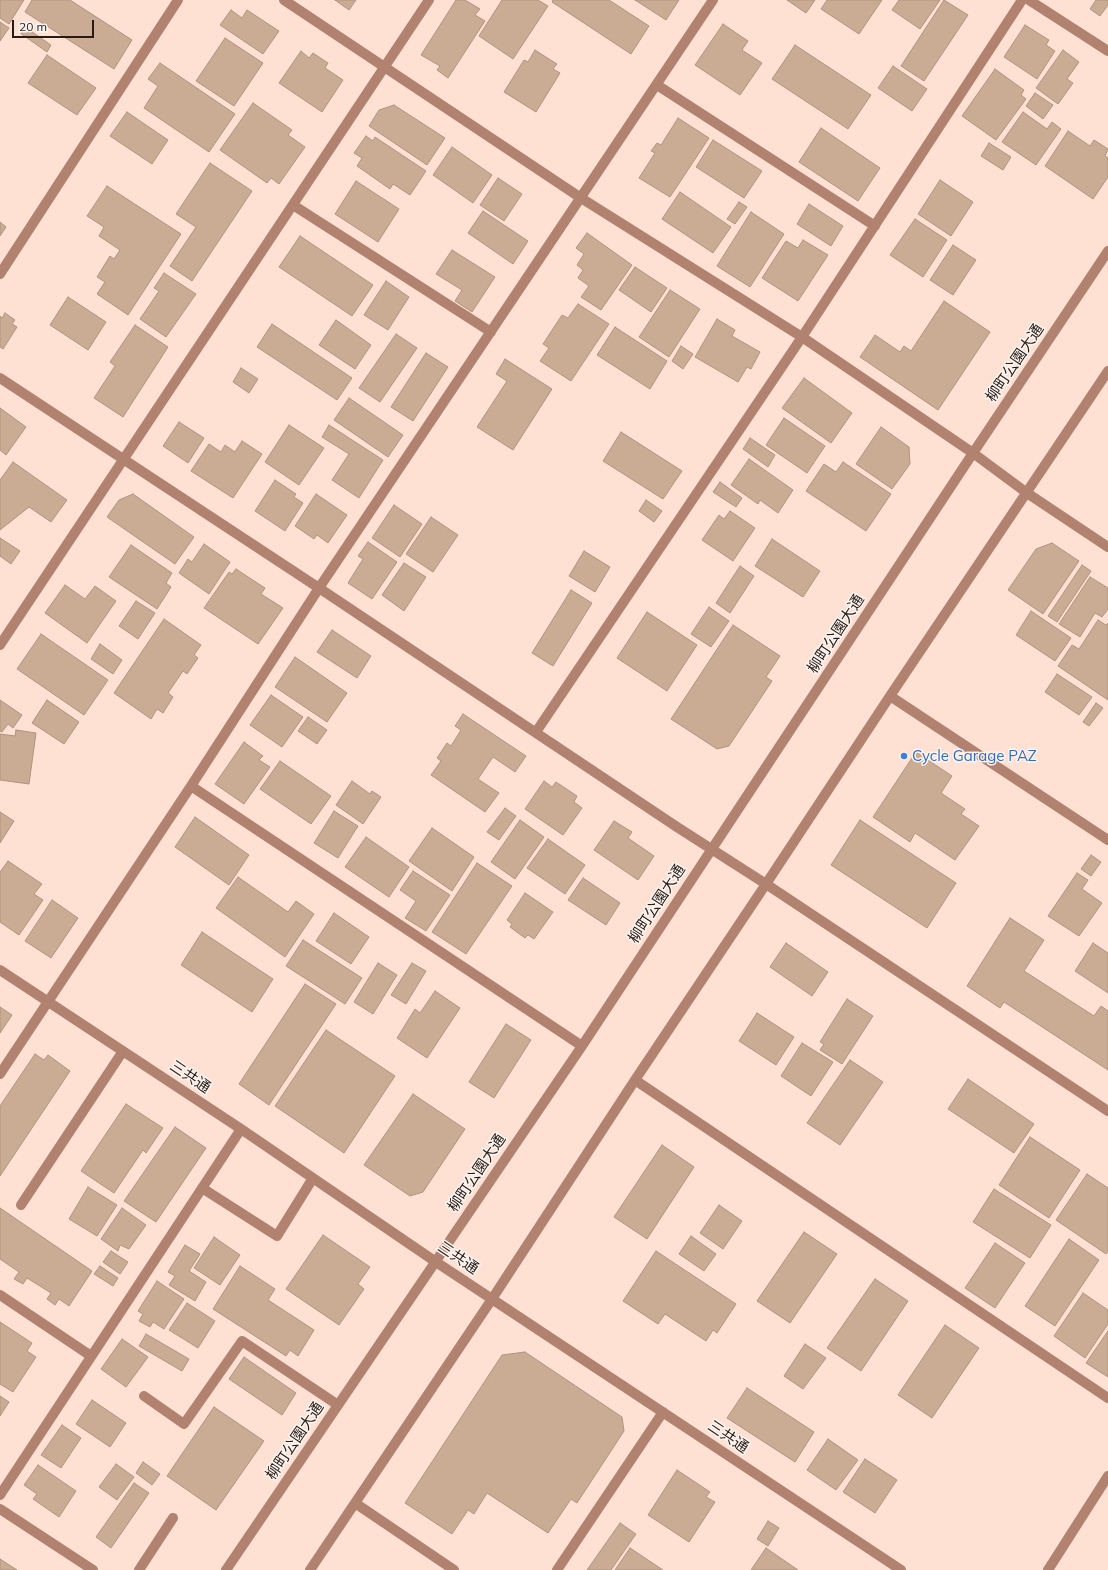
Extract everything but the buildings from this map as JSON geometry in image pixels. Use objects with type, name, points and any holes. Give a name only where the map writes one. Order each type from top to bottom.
[{"type":"street","points":[[0,274],[178,0]]},
{"type":"street","points":[[284,0],[581,198],[802,337],[973,453],[1027,493],[1108,547]]},
{"type":"street","points":[[0,645],[429,0]]},
{"type":"street","points":[[0,1074],[191,786],[319,588],[713,0]]},
{"type":"street","points":[[536,732],[802,337],[1022,0]]},
{"type":"street","points":[[1029,0],[1108,51]]},
{"type":"street","points":[[657,85],[875,226]]},
{"type":"street","points":[[293,205],[491,332]]},
{"type":"street","name":"柳町公園大通","points":[[226,1570],[582,1046],[1108,250]]},
{"type":"street","points":[[310,1570],[492,1299],[635,1080],[890,696],[1108,371]]},
{"type":"street","points":[[0,378],[1108,1111]]},
{"type":"street","points":[[890,696],[1108,840]]},
{"type":"street","points":[[191,786],[582,1046]]},
{"type":"street","name":"三共通","points":[[0,970],[123,1050],[436,1262],[901,1570]]},
{"type":"street","points":[[21,1205],[123,1050]]},
{"type":"street","points":[[635,1080],[1108,1398]]},
{"type":"street","points":[[0,1495],[241,1129]]},
{"type":"street","points":[[202,1188],[277,1236],[313,1178]]},
{"type":"street","points":[[0,1295],[91,1356]]},
{"type":"street","points":[[144,1396],[184,1424],[242,1341],[338,1405]]},
{"type":"street","points":[[557,1570],[663,1412]]},
{"type":"street","points":[[1048,1570],[1108,1476]]},
{"type":"street","points":[[355,1503],[449,1568]]},
{"type":"street","points":[[0,1509],[93,1570]]},
{"type":"street","points":[[139,1570],[173,1518]]},
{"type":"place","name":"Cycle Garage PAZ","points":[[904,756]]}]
